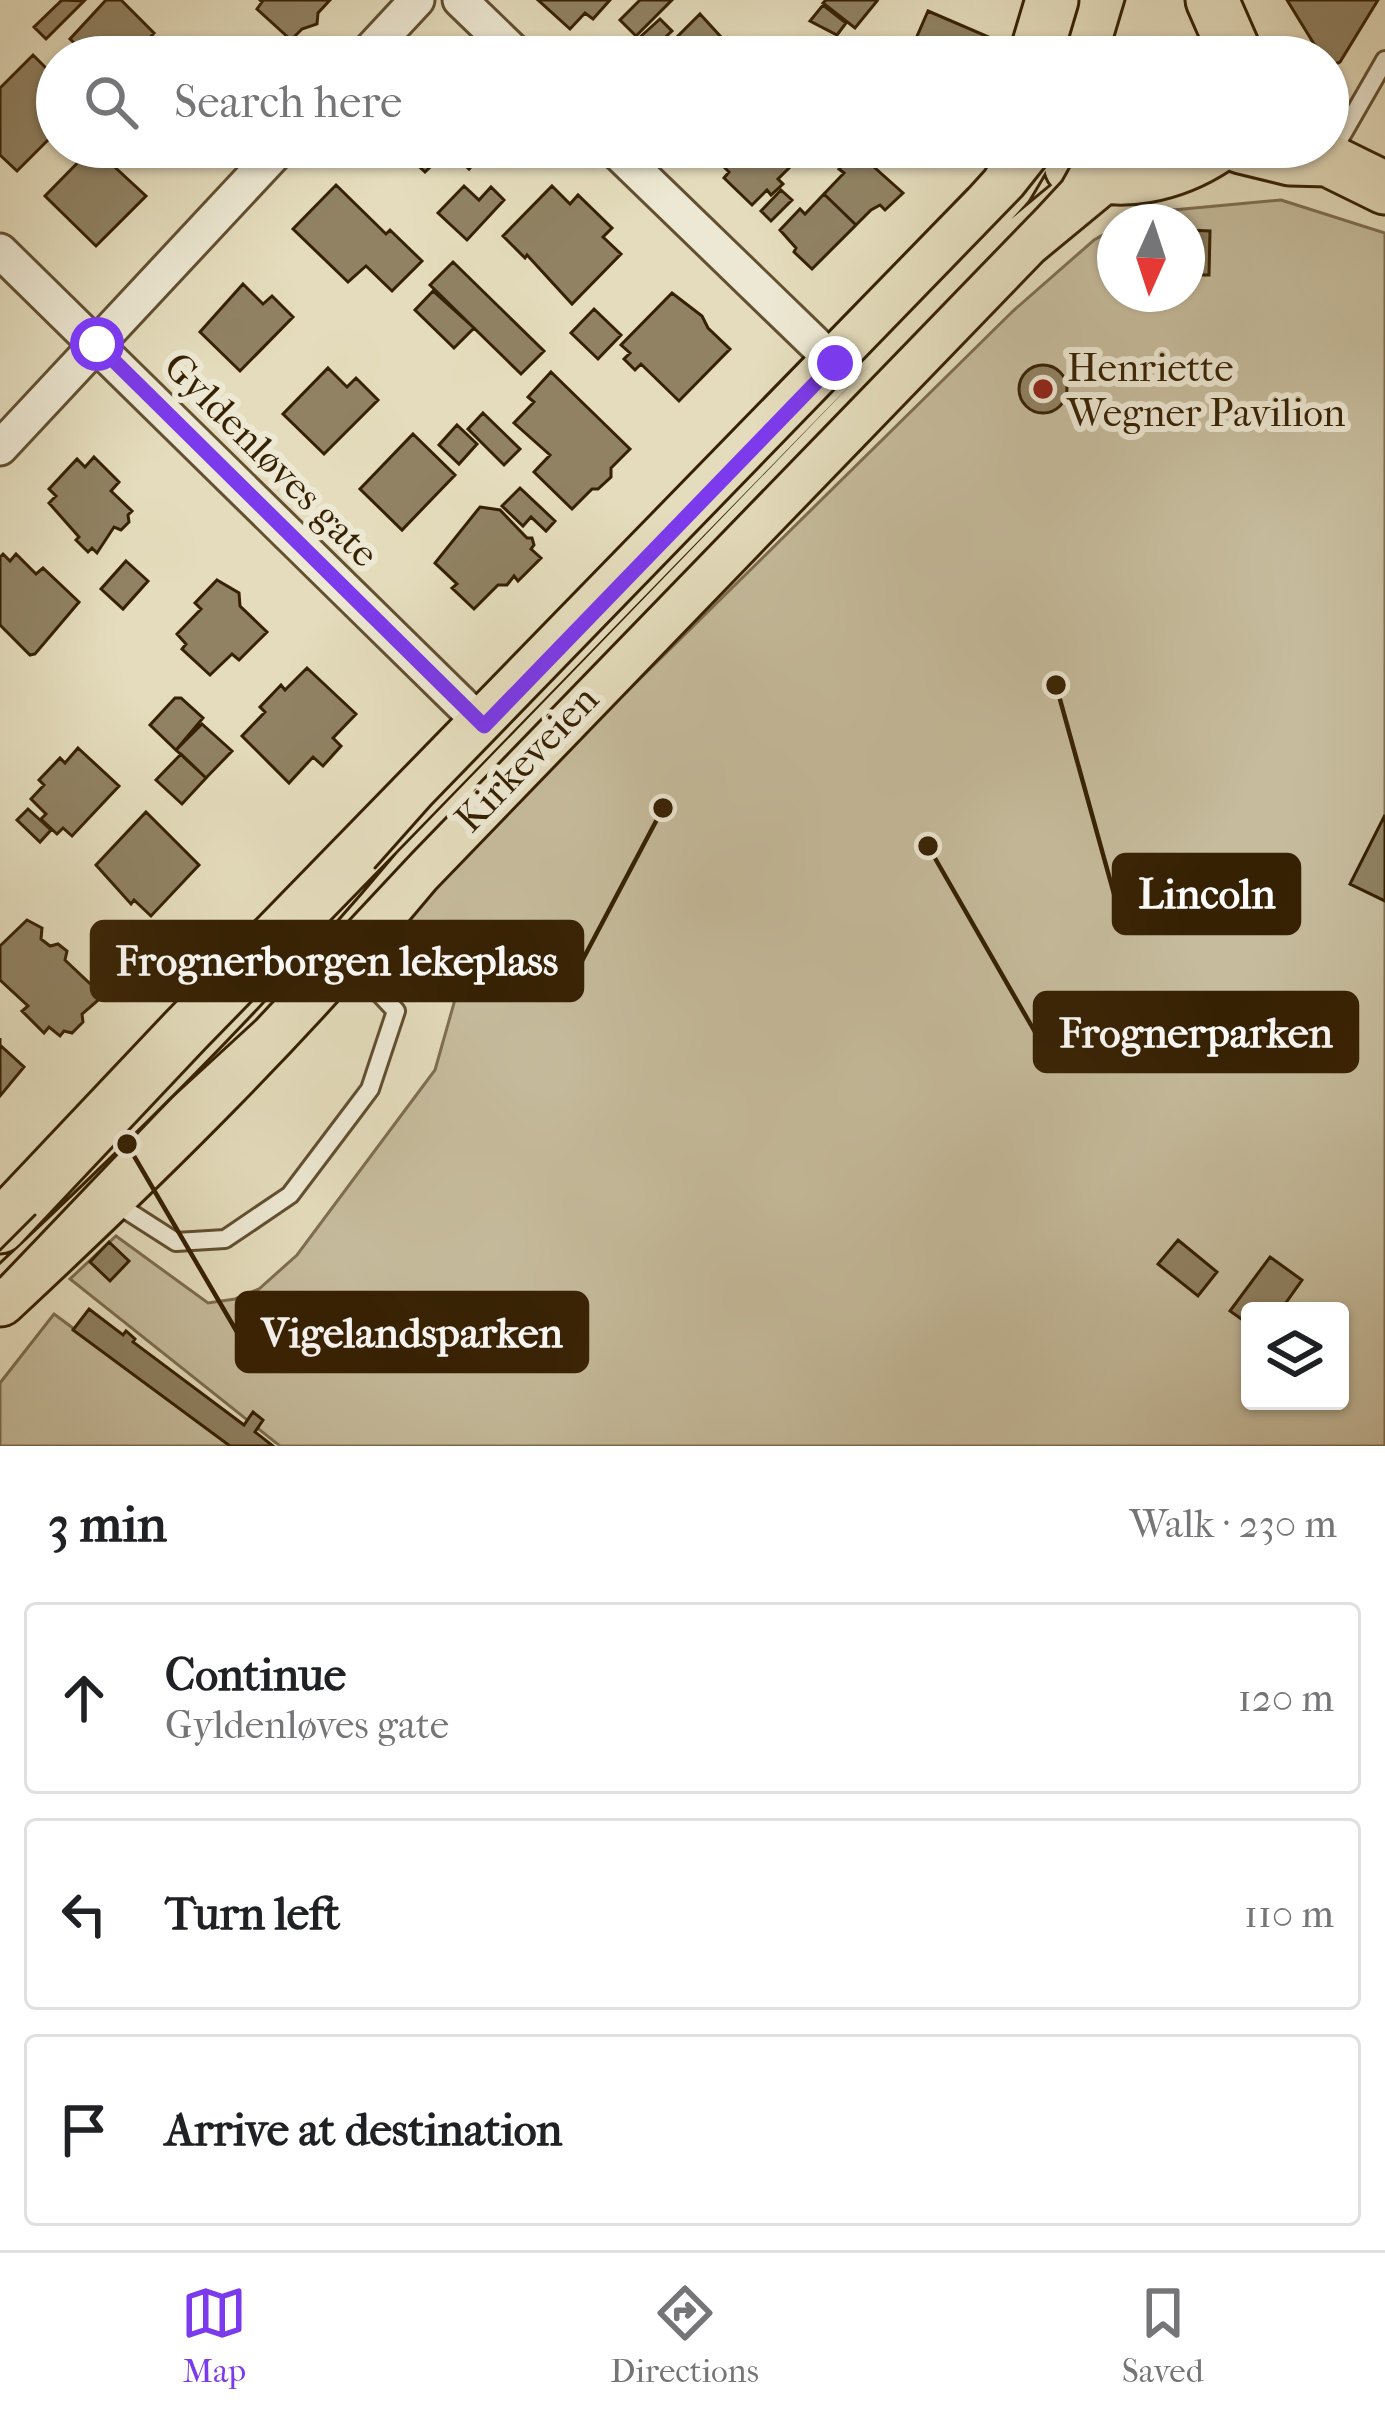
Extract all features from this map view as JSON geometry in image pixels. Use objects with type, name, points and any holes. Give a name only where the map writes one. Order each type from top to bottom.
[{"type":"main road","points":[[1041,36],[1052,0]]},
{"type":"main road","points":[[1211,0],[1227,36]]},
{"type":"main road","points":[[5,1212],[484,726],[1018,168]]},
{"type":"main road","points":[[1072,168],[1100,179],[1158,174],[1171,168]]},
{"type":"main road","points":[[1349,168],[1385,188]]},
{"type":"main road","name":"Kirkeveien","points":[[0,1300],[232,1076],[416,871],[1053,215],[1100,179]]},
{"type":"street","points":[[384,36],[418,0]]},
{"type":"street","points":[[460,0],[497,36]]},
{"type":"street","points":[[0,448],[261,168]]},
{"type":"street","points":[[634,168],[835,363]]},
{"type":"street","name":"Gyldenløves gate","points":[[0,251],[484,726]]},
{"type":"lane","points":[[1349,117],[1385,60]]},
{"type":"lane","points":[[112,1196],[176,1242],[225,1239],[290,1195],[370,1089],[395,1011],[344,956]]},
{"type":"shaded area","points":[[1281,200],[1385,233],[1385,1446],[280,1446],[70,1279],[116,1236],[208,1303],[259,1289],[297,1255],[435,1070],[456,996],[405,910],[1013,311],[1094,240],[1097,312],[1205,312],[1205,207]]},
{"type":"shaded area","points":[[54,1314],[232,1446],[0,1446],[0,1383]]},
{"type":"building","points":[[62,0],[84,1],[49,36],[34,27]]},
{"type":"building","points":[[106,0],[121,0],[154,33],[151,36],[73,36]]},
{"type":"building","points":[[330,0],[318,13],[317,24],[295,36],[287,36],[257,9],[262,2]]},
{"type":"building","points":[[538,0],[610,0],[593,19],[585,13],[570,29]]},
{"type":"building","points":[[640,0],[672,0],[636,36],[620,20]]},
{"type":"building","points":[[1287,0],[1378,0],[1349,47],[1349,36],[1309,36]]},
{"type":"building","points":[[877,1],[855,28],[823,3]]},
{"type":"building","points":[[823,5],[846,23],[837,35],[810,21]]},
{"type":"building","points":[[928,11],[986,36],[917,36]]},
{"type":"building","points":[[700,14],[720,36],[678,36]]},
{"type":"building","points":[[660,19],[672,31],[667,36],[641,36]]},
{"type":"building","points":[[33,55],[36,58],[36,152],[17,171],[0,155],[0,88]]},
{"type":"building","points":[[72,168],[116,168],[146,196],[96,246],[45,196]]},
{"type":"building","points":[[725,168],[789,168],[778,179],[783,184],[771,195],[767,190],[752,205],[724,178],[729,172]]},
{"type":"building","points":[[875,168],[903,193],[885,210],[880,205],[871,210],[856,225],[824,194],[844,173],[839,169]]},
{"type":"building","points":[[336,185],[386,234],[390,230],[422,261],[392,291],[366,266],[348,282],[293,229]]},
{"type":"building","points":[[464,186],[479,200],[491,187],[504,200],[467,240],[438,213]]},
{"type":"building","points":[[552,186],[570,204],[578,195],[612,228],[603,237],[621,254],[572,304],[503,236]]},
{"type":"building","points":[[781,190],[792,200],[771,221],[761,211]]},
{"type":"building","points":[[824,194],[856,225],[812,269],[780,230]]},
{"type":"building","points":[[1205,231],[1210,231],[1209,275],[1205,275]]},
{"type":"building","points":[[453,262],[544,351],[521,374],[430,285]]},
{"type":"building","points":[[243,284],[263,304],[272,296],[293,317],[240,371],[200,332]]},
{"type":"building","points":[[433,291],[474,328],[454,348],[415,310]]},
{"type":"building","points":[[672,293],[702,316],[730,349],[679,401],[641,364],[635,370],[624,359],[630,353],[621,345]]},
{"type":"building","points":[[594,309],[621,335],[598,359],[571,333]]},
{"type":"building","name":"Henriette Wegner Pavilion","points":[[1043,365],[1060,372],[1067,389],[1060,406],[1043,413],[1026,406],[1019,389],[1026,372]]},
{"type":"building","points":[[328,368],[347,387],[356,378],[378,400],[324,454],[283,414]]},
{"type":"building","points":[[551,372],[630,449],[611,468],[611,477],[572,509],[534,472],[550,455],[514,423],[534,402],[528,397]]},
{"type":"building","points":[[483,413],[520,449],[504,465],[468,429]]},
{"type":"building","points":[[457,425],[477,444],[459,464],[439,445]]},
{"type":"building","points":[[413,434],[455,475],[402,530],[360,489]]},
{"type":"building","points":[[94,457],[119,482],[111,491],[132,511],[129,522],[121,530],[114,527],[97,553],[92,548],[88,552],[76,540],[79,537],[49,503],[56,496],[49,489],[77,459],[85,467]]},
{"type":"building","points":[[520,488],[555,521],[546,531],[531,517],[523,526],[502,506]]},
{"type":"building","points":[[480,507],[500,510],[532,538],[531,549],[541,558],[518,581],[514,576],[507,585],[498,585],[474,609],[435,563]]},
{"type":"building","points":[[3,554],[10,561],[16,554],[36,574],[43,568],[79,602],[35,654],[30,655],[0,625]]},
{"type":"building","points":[[126,561],[148,581],[123,609],[101,589]]},
{"type":"building","points":[[217,580],[239,593],[240,606],[267,632],[239,660],[232,654],[210,675],[182,649],[186,644],[177,634],[201,609],[195,603]]},
{"type":"building","points":[[307,668],[356,714],[333,738],[341,746],[323,766],[313,757],[289,783],[242,736],[265,712],[260,707],[281,685],[285,690]]},
{"type":"building","points":[[175,698],[203,718],[176,750],[150,725]]},
{"type":"building","points":[[202,724],[232,751],[206,778],[176,750]]},
{"type":"building","points":[[78,748],[119,786],[72,836],[63,828],[57,834],[41,819],[46,814],[31,799],[44,785],[39,780],[60,758],[65,763]]},
{"type":"building","points":[[181,754],[206,778],[182,804],[156,780]]},
{"type":"building","points":[[28,809],[51,830],[40,842],[17,820]]},
{"type":"building","points":[[146,812],[199,865],[151,916],[134,900],[131,904],[96,865]]},
{"type":"building","points":[[1385,815],[1385,901],[1350,884]]},
{"type":"building","points":[[27,920],[42,928],[41,939],[50,946],[58,944],[67,951],[65,960],[103,996],[82,1014],[83,1022],[72,1033],[64,1031],[60,1036],[49,1027],[44,1033],[22,1011],[28,1006],[0,980],[0,946]]},
{"type":"building","points":[[0,1045],[24,1067],[0,1096]]},
{"type":"building","points":[[1178,1240],[1217,1272],[1198,1296],[1158,1264]]},
{"type":"building","points":[[109,1242],[129,1261],[110,1281],[90,1262]]},
{"type":"building","points":[[1270,1257],[1302,1280],[1286,1302],[1241,1302],[1241,1319],[1230,1311]]},
{"type":"building","points":[[89,1309],[123,1335],[126,1331],[133,1342],[244,1425],[253,1412],[263,1420],[255,1432],[273,1446],[230,1446],[73,1330]]},
{"type":"tram line","points":[[1114,36],[1125,0]]},
{"type":"tram line","points":[[375,868],[1044,168]]},
{"type":"tram line","points":[[0,1277],[171,1098],[256,1020],[1037,208],[1069,168]]},
{"type":"tram line","points":[[0,1250],[35,1215]]},
{"type":"place","name":"Henriette Wegner Pavilion","points":[[1043,389]]},
{"type":"place","name":"Lincoln","points":[[1056,685]]},
{"type":"place","name":"Frognerborgen lekeplass","points":[[663,808]]},
{"type":"place","name":"Frognerparken","points":[[928,846]]},
{"type":"place","name":"Vigelandsparken","points":[[127,1144]]},
{"type":"route","points":[[97,344],[484,726],[835,363]]}]
